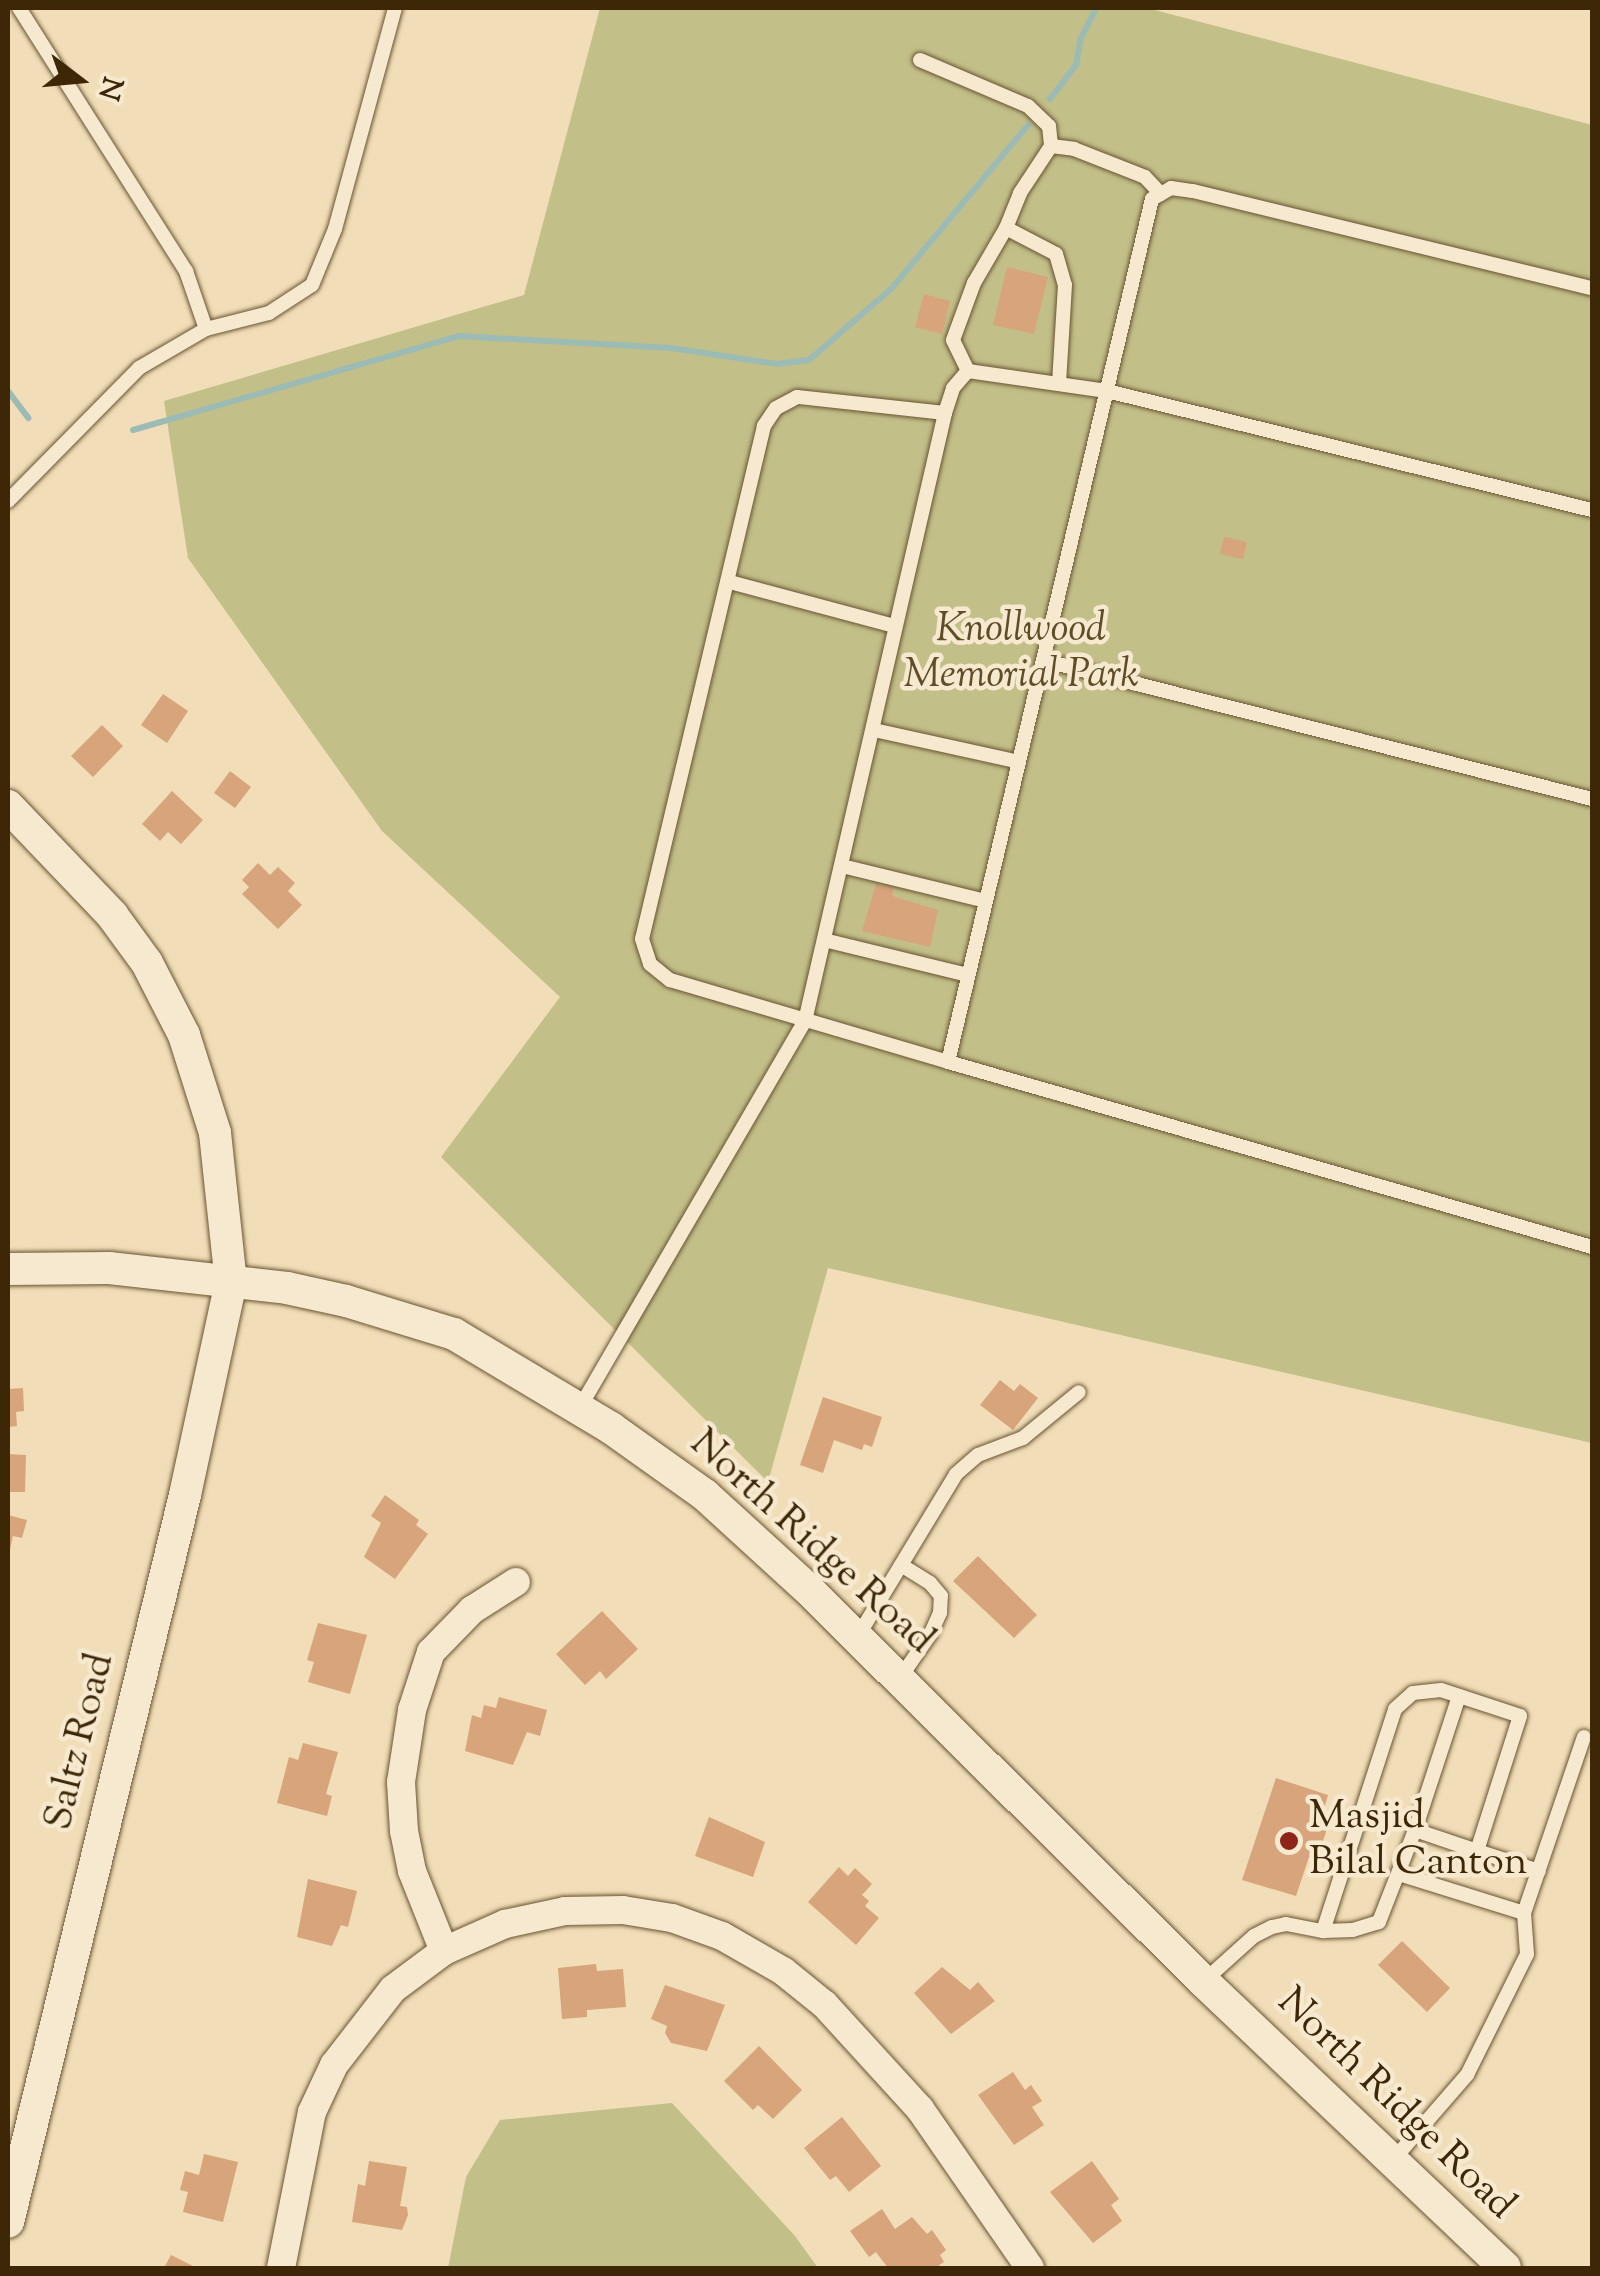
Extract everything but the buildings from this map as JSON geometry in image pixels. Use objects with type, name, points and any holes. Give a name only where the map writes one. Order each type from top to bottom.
[{"type":"street","points":[[8,806],[112,915],[147,963],[184,1035],[214,1133],[232,1282]]},
{"type":"street","name":"North Ridge Road","points":[[8,1270],[110,1268],[232,1282],[346,1301],[454,1334],[579,1409],[704,1495],[1504,2268]]},
{"type":"street","name":"Saltz Road","points":[[8,2222],[180,1514],[232,1282]]},
{"type":"street","points":[[444,1951],[412,1871],[404,1830],[401,1782],[412,1710],[430,1652],[472,1610],[516,1582]]},
{"type":"street","points":[[281,2268],[304,2142],[334,2065],[392,1990],[444,1951],[536,1916],[594,1910],[672,1918],[748,1949],[825,2005],[920,2109],[1030,2268]]},
{"type":"lane","points":[[19,8],[186,271],[206,330]]},
{"type":"lane","points":[[8,501],[139,368],[206,330],[269,313],[312,285],[334,229],[394,8]]},
{"type":"lane","points":[[920,60],[1028,106],[1049,126],[1050,146],[1020,193],[1006,228],[974,282],[953,340],[968,370]]},
{"type":"lane","points":[[1050,146],[1074,149],[1145,176],[1161,194]]},
{"type":"lane","points":[[948,1062],[1046,661],[1152,199],[1171,188],[1194,191],[1592,288]]},
{"type":"lane","points":[[1006,228],[1056,254],[1065,285],[1059,382]]},
{"type":"lane","points":[[968,370],[1107,391],[1592,510]]},
{"type":"lane","points":[[579,1409],[805,1021],[945,413],[954,388],[968,370]]},
{"type":"lane","points":[[945,413],[798,397],[776,408],[764,426],[730,582],[642,939],[650,964],[670,980],[805,1021],[1592,1246]]},
{"type":"lane","points":[[730,582],[894,626]]},
{"type":"lane","points":[[1046,661],[1592,799]]},
{"type":"lane","points":[[874,730],[1019,762]]},
{"type":"lane","points":[[842,866],[986,901]]},
{"type":"lane","points":[[824,940],[968,975]]},
{"type":"lane","points":[[856,1638],[956,1474],[978,1455],[1023,1438],[1079,1392]]},
{"type":"lane","points":[[899,1680],[940,1613],[940,1596],[930,1583],[901,1565]]},
{"type":"lane","points":[[1322,1931],[1395,1709],[1413,1692],[1440,1690],[1520,1716],[1477,1850]]},
{"type":"lane","points":[[1204,1982],[1254,1936],[1272,1927],[1286,1924],[1355,1935],[1379,1922],[1415,1830],[1459,1696]]},
{"type":"lane","points":[[1392,2162],[1468,2076],[1527,1954],[1524,1913],[1584,1737]]},
{"type":"lane","points":[[1415,1830],[1538,1870]]},
{"type":"lane","points":[[1399,1874],[1524,1913]]},
{"type":"green space","name":"Knollwood Memorial Park","points":[[600,8],[1147,8],[1592,125],[1592,1443],[828,1268],[768,1482],[441,1157],[560,997],[382,831],[188,558],[164,401],[524,295]]},
{"type":"green space","points":[[672,2103],[795,2236],[818,2268],[448,2268],[466,2177],[500,2120]]},
{"type":"waterway","points":[[1050,99],[1076,65],[1081,38],[1096,8]]},
{"type":"waterway","points":[[133,430],[458,336],[671,348],[777,364],[809,360],[891,289],[1028,125]]},
{"type":"waterway","points":[[8,391],[28,418]]},
{"type":"place","name":"Masjid Bilal Canton","points":[[1289,1841]]}]
